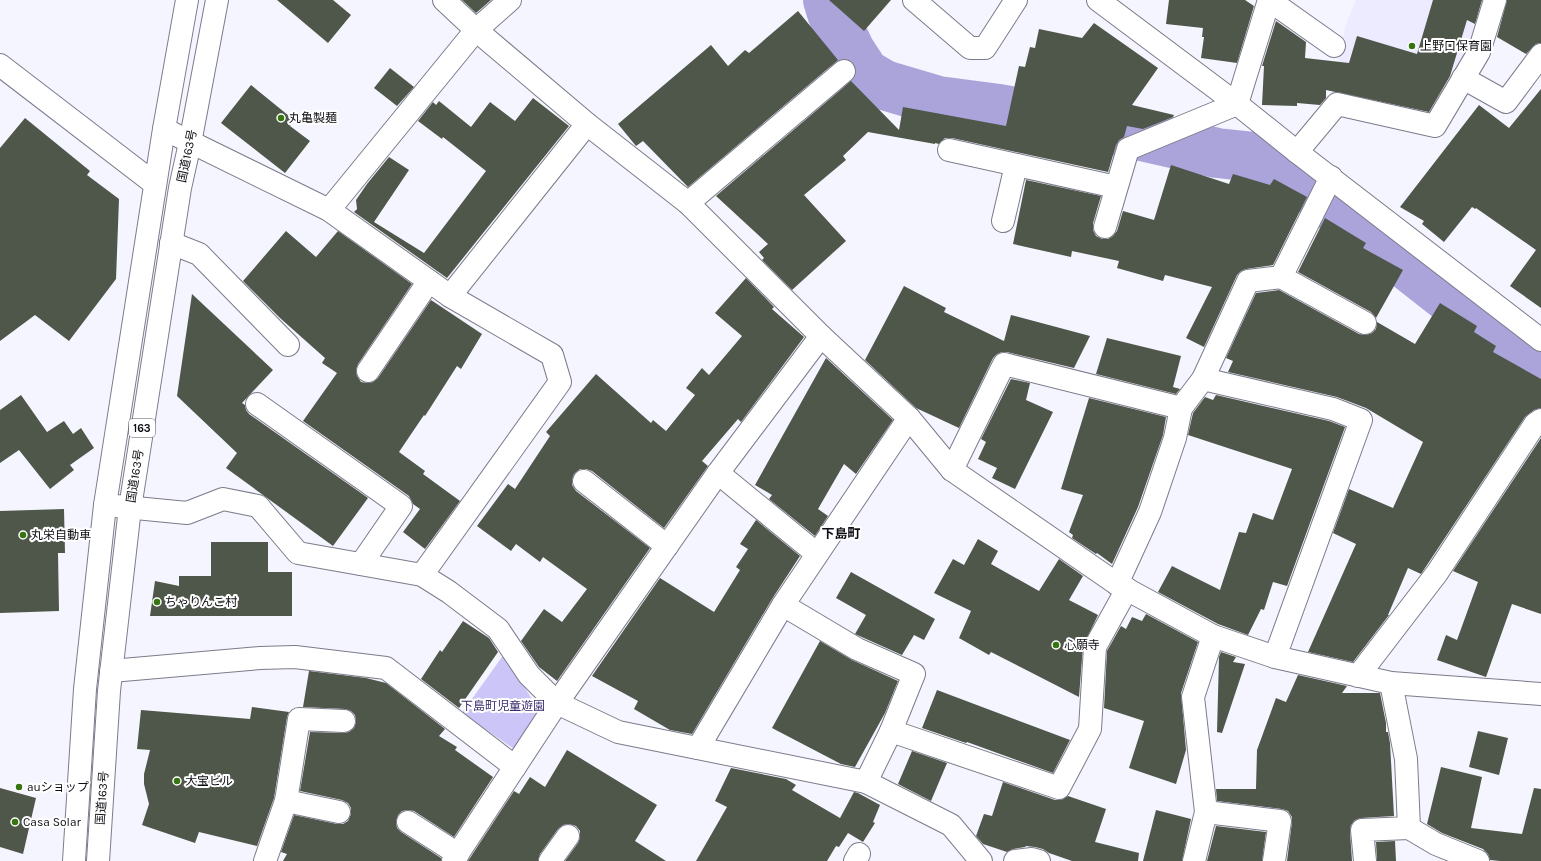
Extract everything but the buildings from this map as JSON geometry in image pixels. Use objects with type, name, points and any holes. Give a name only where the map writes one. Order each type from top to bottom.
[{"type":"main road","name":"国道163号","points":[[74,861],[85,689],[105,505],[155,184],[187,0]]},
{"type":"main road","name":"国道163号","points":[[98,861],[111,671],[130,508],[180,188],[217,0]]},
{"type":"main road","points":[[444,0],[476,30],[587,124],[688,203],[822,336],[908,418],[952,470],[1122,587],[1212,636],[1275,658],[1391,683],[1541,694]]},
{"type":"main road","points":[[329,210],[476,30],[510,0]]},
{"type":"main road","points":[[914,0],[970,48],[985,48],[1016,0]]},
{"type":"main road","points":[[1098,0],[1237,104],[1541,340]]},
{"type":"main road","points":[[1237,104],[1269,0],[1334,46]]},
{"type":"main road","points":[[1297,152],[1337,104],[1435,126],[1479,52],[1495,0]]},
{"type":"main road","points":[[1463,78],[1506,102],[1541,55]]},
{"type":"main road","points":[[0,65],[155,184]]},
{"type":"main road","points":[[688,203],[844,71]]},
{"type":"main road","points":[[1104,227],[1128,149],[1237,104]]},
{"type":"main road","points":[[450,296],[587,124]]},
{"type":"main road","points":[[164,129],[329,210],[450,296],[552,355],[560,382],[422,574]]},
{"type":"main road","points":[[949,150],[1116,187]]},
{"type":"main road","points":[[1003,221],[1016,165]]},
{"type":"main road","points":[[1281,277],[1330,177]]},
{"type":"main road","points":[[171,243],[199,254],[288,345]]},
{"type":"main road","points":[[891,731],[1059,788],[1090,729],[1095,647],[1122,587],[1150,512],[1175,438],[1181,408],[1203,379],[1248,281],[1281,277],[1365,323]]},
{"type":"main road","points":[[368,371],[429,281]]},
{"type":"main road","points":[[408,822],[455,857],[557,703],[718,473],[822,336]]},
{"type":"main road","points":[[952,470],[1004,364],[1181,408]]},
{"type":"main road","points":[[1203,379],[1333,409],[1361,420],[1275,658]]},
{"type":"main road","points":[[257,404],[400,506],[361,564]]},
{"type":"main road","points":[[698,748],[783,605],[908,418]]},
{"type":"main road","points":[[1358,676],[1437,573],[1534,424],[1541,420]]},
{"type":"main road","points":[[718,473],[817,554]]},
{"type":"main road","points":[[584,481],[667,546]]},
{"type":"main road","points":[[105,505],[187,513],[223,499],[258,506],[298,553],[422,574],[449,592],[498,630],[529,675],[557,703],[618,732],[866,782],[951,825],[981,861]]},
{"type":"main road","points":[[783,605],[857,649],[914,674],[891,731],[866,782]]},
{"type":"main road","points":[[1194,861],[1206,812],[1193,697],[1212,636]]},
{"type":"main road","points":[[111,671],[260,658],[288,657],[386,668],[515,767]]},
{"type":"main road","points":[[1391,683],[1406,759],[1409,828]]},
{"type":"main road","points":[[265,861],[286,800],[299,719],[344,721]]},
{"type":"main road","points":[[286,800],[339,812]]},
{"type":"main road","points":[[1206,812],[1280,821],[1274,861]]},
{"type":"main road","points":[[1365,861],[1362,830],[1409,828],[1436,844],[1478,861]]},
{"type":"main road","points":[[550,861],[568,836]]},
{"type":"main road","points":[[1015,861],[1032,859],[1039,861]]},
{"type":"shaded area","points":[[1356,0],[1490,0],[1439,117],[1331,95],[1346,24]]},
{"type":"green space","name":"下島町児童遊園","points":[[504,654],[540,712],[514,749],[462,713]]},
{"type":"waterway","points":[[828,0],[832,13],[850,51],[865,74],[884,85],[938,101],[999,109],[1129,133],[1217,153],[1272,159],[1541,370]]},
{"type":"place","name":"上野口保育園","points":[[1412,46]]},
{"type":"place","name":"丸亀製麺","points":[[281,118]]},
{"type":"place","name":"丸栄自動車","points":[[23,535]]},
{"type":"place","name":"ちゃりんこ村","points":[[157,602]]},
{"type":"place","name":"心願寺","points":[[1056,645]]},
{"type":"place","name":"大宝ビル","points":[[177,781]]},
{"type":"place","name":"auショップ","points":[[19,787]]},
{"type":"place","name":"Casa Solar","points":[[15,822]]},
{"type":"district","name":"下島町","points":[[841,533]]}]
